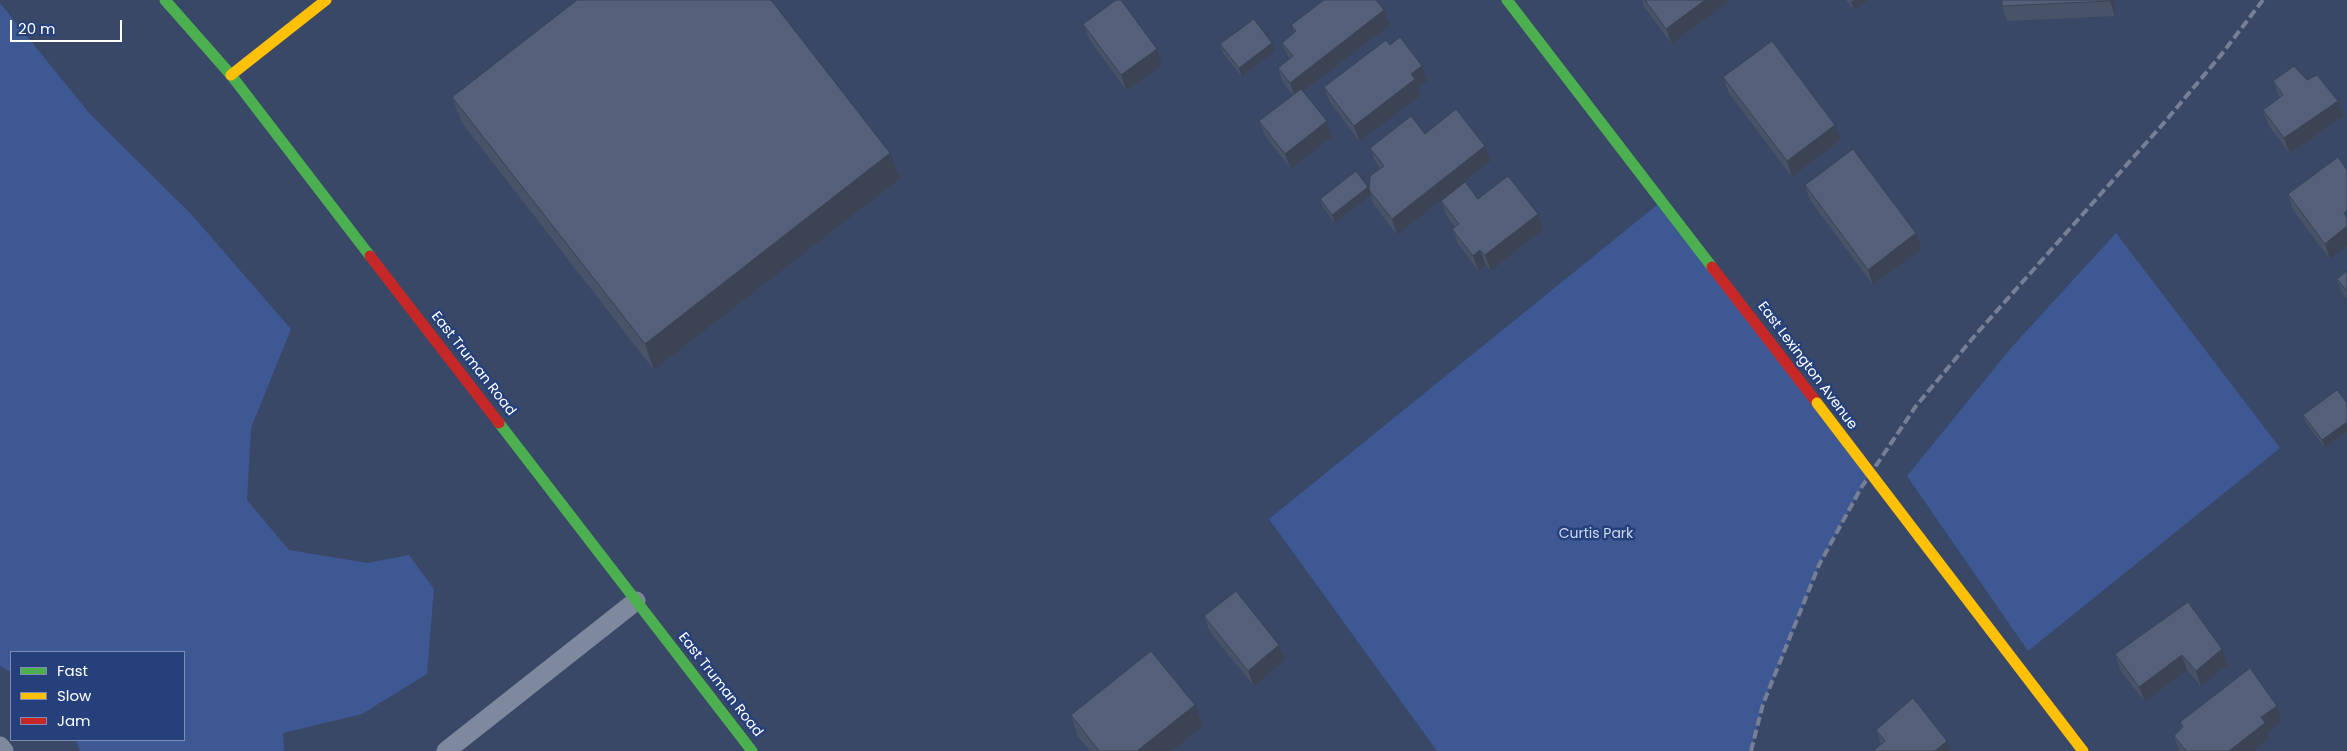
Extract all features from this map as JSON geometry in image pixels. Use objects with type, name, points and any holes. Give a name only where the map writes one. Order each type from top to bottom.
[{"type":"street","name":"East Truman Road","points":[[165,0],[231,75],[752,751]]},
{"type":"street","points":[[231,75],[326,0]]},
{"type":"street","name":"East Lexington Avenue","points":[[1507,0],[2084,751]]},
{"type":"lane","points":[[446,751],[636,601]]},
{"type":"lane","points":[[0,746],[4,751]]},
{"type":"green space","points":[[0,3],[90,114],[191,214],[291,329],[251,428],[247,500],[289,550],[368,563],[409,555],[434,589],[427,674],[362,714],[283,733],[284,751],[80,751],[76,741],[185,741],[185,651],[10,651],[10,671],[0,666]]},
{"type":"green space","name":"Curtis Park","points":[[1662,201],[1870,472],[1819,565],[1763,704],[1751,751],[1437,751],[1269,519]]},
{"type":"green space","points":[[2116,233],[2280,448],[2028,651],[1907,476],[2011,348]]},
{"type":"building","points":[[577,0],[771,0],[890,153],[645,344],[452,97]]},
{"type":"building","points":[[1116,0],[1121,0],[1157,49],[1121,75],[1083,24]]},
{"type":"building","points":[[1324,0],[1376,0],[1384,10],[1290,83],[1278,68],[1293,56],[1282,43],[1296,31],[1291,25]]},
{"type":"building","points":[[1645,0],[1705,0],[1666,29]]},
{"type":"building","points":[[2002,0],[2110,0],[2110,1],[2002,6]]},
{"type":"building","points":[[1254,19],[1272,43],[1239,68],[1220,44]]},
{"type":"building","points":[[1400,37],[1422,66],[1411,74],[1415,79],[1354,126],[1324,87],[1386,40],[1390,45]]},
{"type":"building","points":[[1772,41],[1835,125],[1787,161],[1723,77]]},
{"type":"building","points":[[2294,66],[2307,80],[2317,75],[2338,101],[2284,138],[2263,110],[2283,95],[2273,81]]},
{"type":"building","points":[[1301,89],[1327,121],[1285,154],[1259,121]]},
{"type":"building","points":[[1456,109],[1485,146],[1392,219],[1369,190],[1370,176],[1384,166],[1370,148],[1411,116],[1425,134]]},
{"type":"building","points":[[1853,149],[1916,233],[1868,270],[1805,185]]},
{"type":"building","points":[[2338,157],[2347,170],[2347,210],[2344,213],[2347,218],[2347,226],[2325,244],[2288,194]]},
{"type":"building","points":[[1356,171],[1368,187],[1332,215],[1320,199]]},
{"type":"building","points":[[1508,176],[1538,214],[1485,255],[1480,250],[1473,256],[1452,229],[1459,224],[1441,201],[1465,182],[1478,199]]},
{"type":"building","points":[[2347,271],[2347,291],[2337,279]]},
{"type":"building","points":[[2337,390],[2347,403],[2347,422],[2322,440],[2303,415]]},
{"type":"building","points":[[1236,591],[1279,645],[1248,671],[1204,616]]},
{"type":"building","points":[[2188,602],[2222,649],[2196,671],[2182,655],[2139,687],[2115,654]]},
{"type":"building","points":[[1151,651],[1195,705],[1137,751],[1099,751],[1071,715]]},
{"type":"building","points":[[2250,668],[2277,706],[2261,717],[2265,723],[2229,751],[2186,751],[2174,736],[2183,727],[2180,722]]},
{"type":"building","points":[[1913,698],[1947,741],[1935,751],[1873,751],[1885,741],[1876,730]]},
{"type":"railway","points":[[1751,751],[1763,704],[1819,565],[1861,488],[1916,406],[1978,332],[2163,124],[2221,55],[2263,0]]},
{"type":"traffic: fast","points":[[165,0],[231,75],[370,256]]},
{"type":"traffic: fast","points":[[1507,0],[1712,267]]},
{"type":"traffic: fast","points":[[499,423],[752,751]]},
{"type":"traffic: slow","points":[[231,75],[326,0]]},
{"type":"traffic: slow","points":[[1817,403],[1920,538]]},
{"type":"traffic: slow","points":[[1920,538],[2083,751]]},
{"type":"traffic: jam","points":[[370,256],[499,423]]},
{"type":"traffic: jam","points":[[1712,267],[1817,403]]}]
